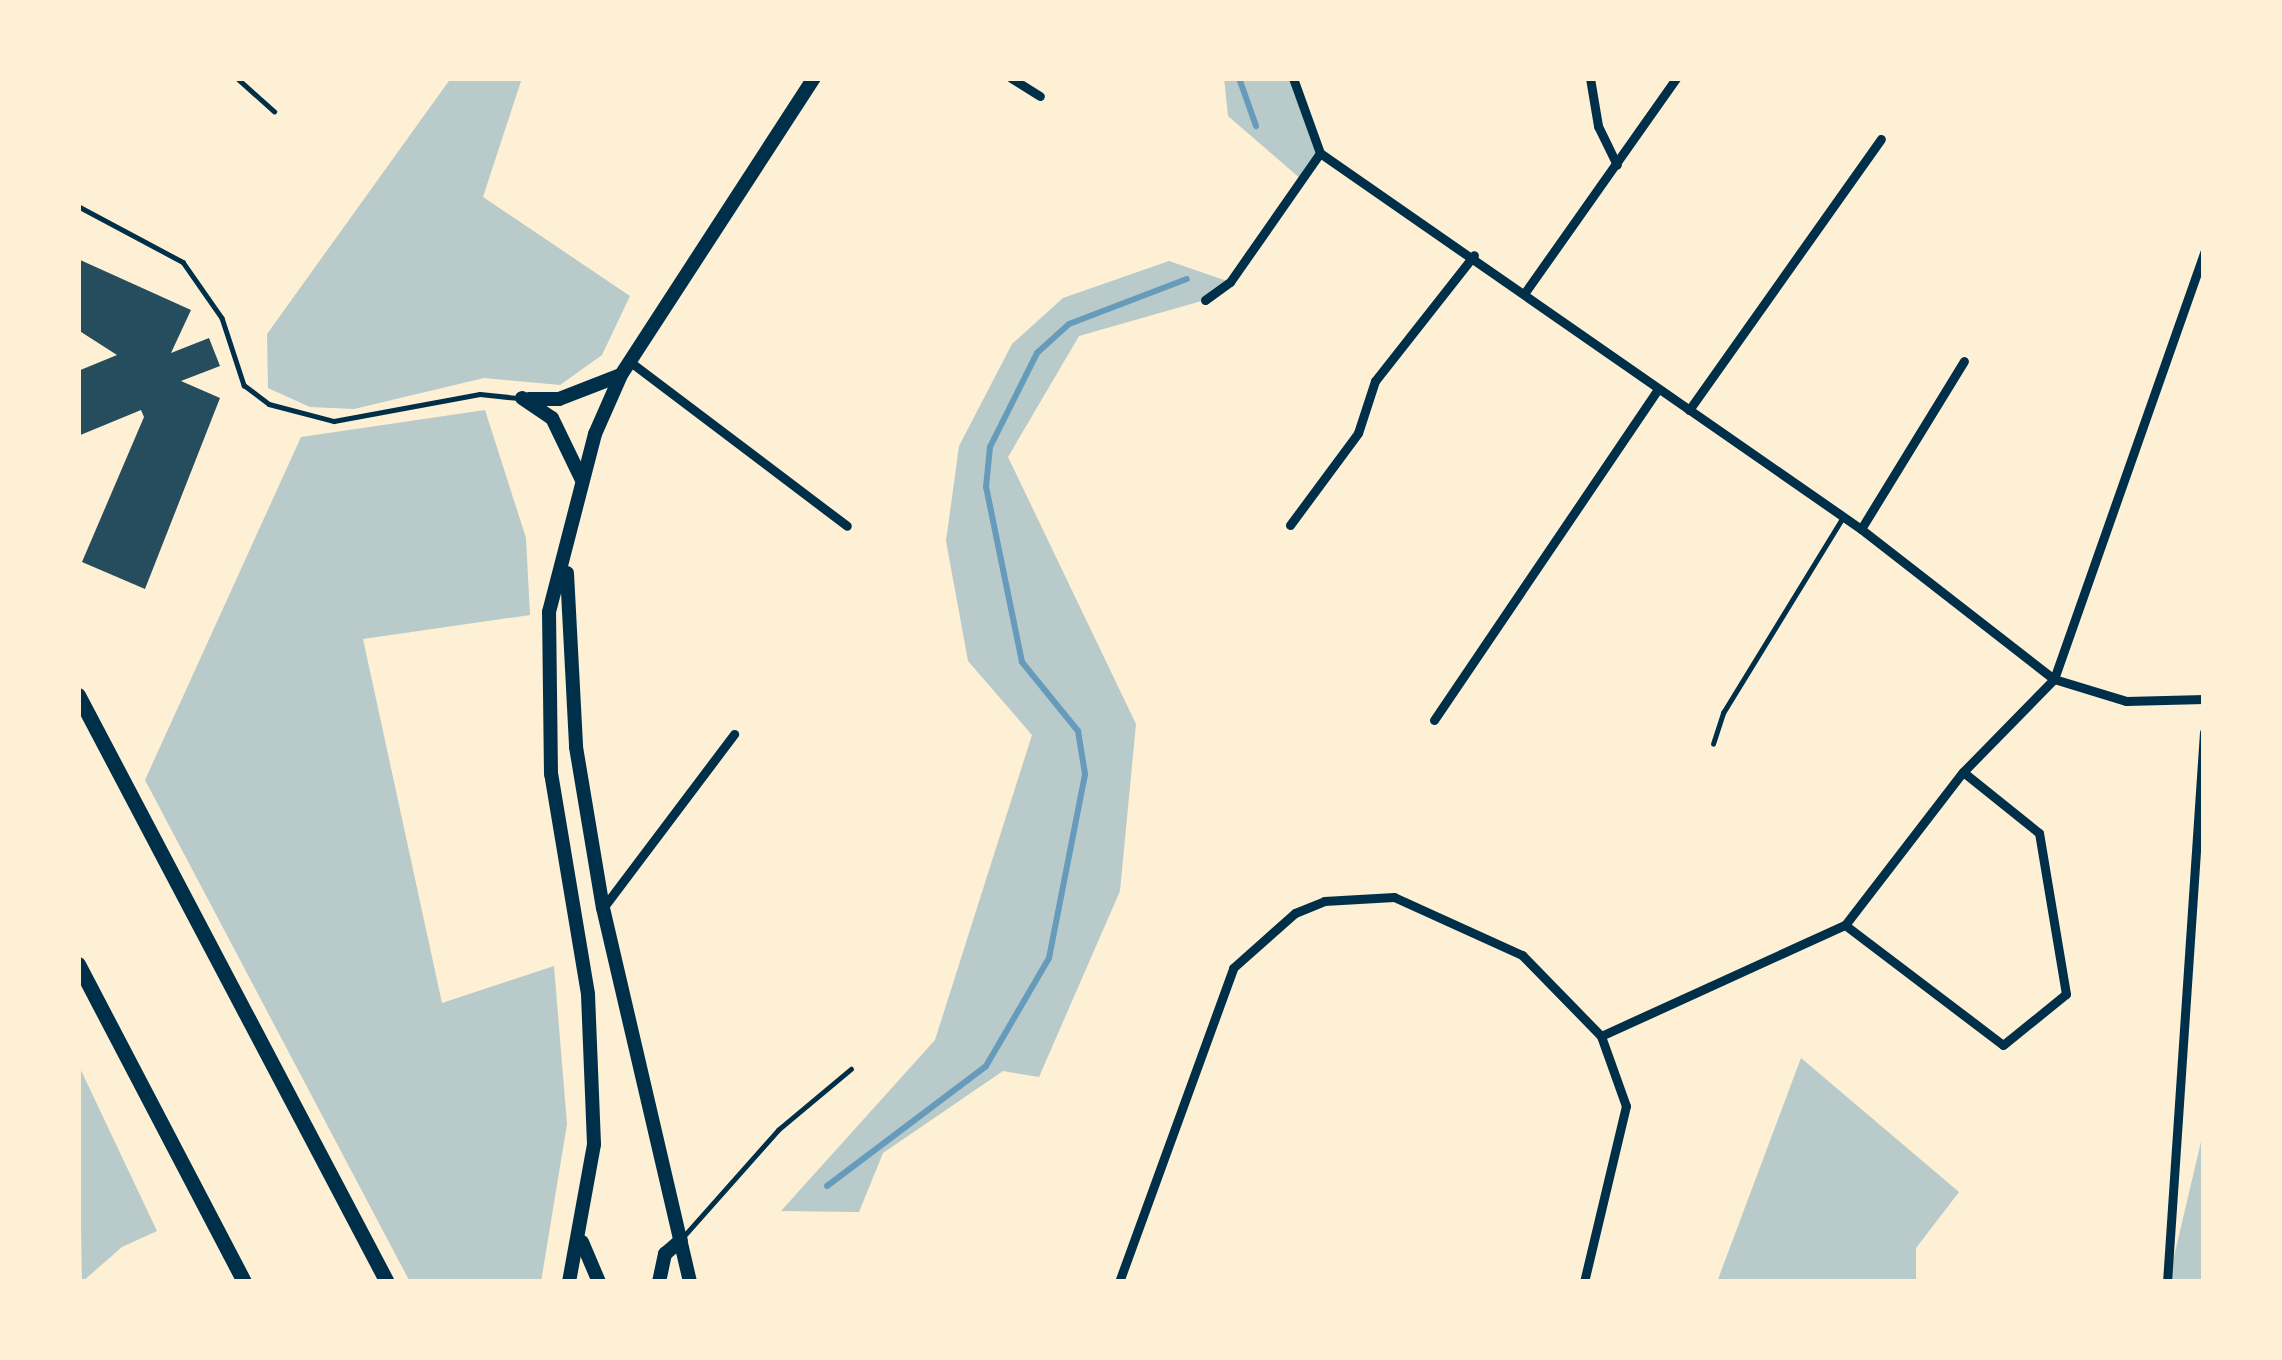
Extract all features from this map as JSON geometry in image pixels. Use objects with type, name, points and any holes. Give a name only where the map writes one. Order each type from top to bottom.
[{"type":"main road","points":[[569,1282],[581,1237],[594,1144],[588,994],[551,751],[549,612],[567,562],[582,480],[625,368],[814,78]]},
{"type":"main road","points":[[522,398],[559,399],[625,368]]},
{"type":"main road","points":[[522,398],[552,418],[582,480]]},
{"type":"main road","points":[[567,562],[576,747],[603,908],[690,1282]]},
{"type":"main road","points":[[78,695],[387,1282]]},
{"type":"main road","points":[[78,964],[244,1282]]},
{"type":"main road","points":[[581,1237],[599,1282]]},
{"type":"main road","points":[[659,1282],[664,1254],[680,1240]]},
{"type":"street","points":[[1011,78],[1040,97]]},
{"type":"street","points":[[1294,78],[1320,153],[1526,291],[1656,392],[1690,410],[1861,529],[2054,679],[2126,700],[2204,699]]},
{"type":"street","points":[[1590,78],[1598,126],[1618,165]]},
{"type":"street","points":[[1526,291],[1676,78]]},
{"type":"street","points":[[1690,410],[1881,139]]},
{"type":"street","points":[[1205,300],[1230,282],[1320,153]]},
{"type":"street","points":[[1601,1036],[1845,926],[1963,772],[2054,679],[2204,251]]},
{"type":"street","points":[[1290,525],[1358,433],[1375,381],[1474,255]]},
{"type":"street","points":[[1861,529],[1964,361]]},
{"type":"street","points":[[625,368],[847,526]]},
{"type":"street","points":[[1434,720],[1656,392]]},
{"type":"street","points":[[2167,1282],[2204,731]]},
{"type":"street","points":[[603,908],[734,734]]},
{"type":"street","points":[[1845,926],[2003,1045],[2066,994],[2038,833],[1963,772]]},
{"type":"street","points":[[1119,1282],[1233,968],[1295,914],[1324,901],[1394,897],[1522,955],[1601,1036],[1625,1106],[1585,1282]]},
{"type":"lane","points":[[237,78],[274,111]]},
{"type":"lane","points":[[78,206],[183,262],[222,318],[244,385],[309,421],[334,422],[480,394],[522,398]]},
{"type":"lane","points":[[1713,744],[1723,713],[1844,517]]},
{"type":"lane","points":[[680,1240],[778,1130],[851,1070]]},
{"type":"shaded area","points":[[451,78],[522,78],[483,197],[630,296],[602,355],[560,385],[484,378],[354,409],[310,407],[268,388],[267,334]]},
{"type":"shaded area","points":[[1224,78],[1293,78],[1320,153],[1302,180],[1228,116]]},
{"type":"shaded area","points":[[1169,261],[1230,282],[1205,300],[1079,336],[1008,457],[1136,724],[1120,891],[1039,1077],[1003,1071],[883,1153],[859,1212],[781,1211],[935,1040],[1032,735],[968,661],[946,541],[959,446],[1012,344],[1063,298]]},
{"type":"shaded area","points":[[485,410],[526,538],[530,615],[363,639],[442,1003],[554,966],[567,1124],[541,1282],[410,1282],[145,780],[301,437]]},
{"type":"shaded area","points":[[1801,1058],[1959,1192],[1916,1248],[1916,1282],[1717,1282]]},
{"type":"shaded area","points":[[78,1064],[157,1231],[122,1247],[82,1282]]},
{"type":"shaded area","points":[[2204,1129],[2204,1282],[2168,1282]]},
{"type":"building","points":[[78,259],[191,310],[171,353],[209,338],[220,366],[181,381],[220,398],[145,589],[82,562],[144,417],[141,410],[78,436],[78,371],[117,355],[78,330]]},
{"type":"waterway","points":[[1239,78],[1256,126]]},
{"type":"waterway","points":[[827,1186],[986,1066],[1049,958],[1085,774],[1078,731],[1022,662],[986,487],[990,447],[1037,353],[1069,324],[1187,279]]}]
